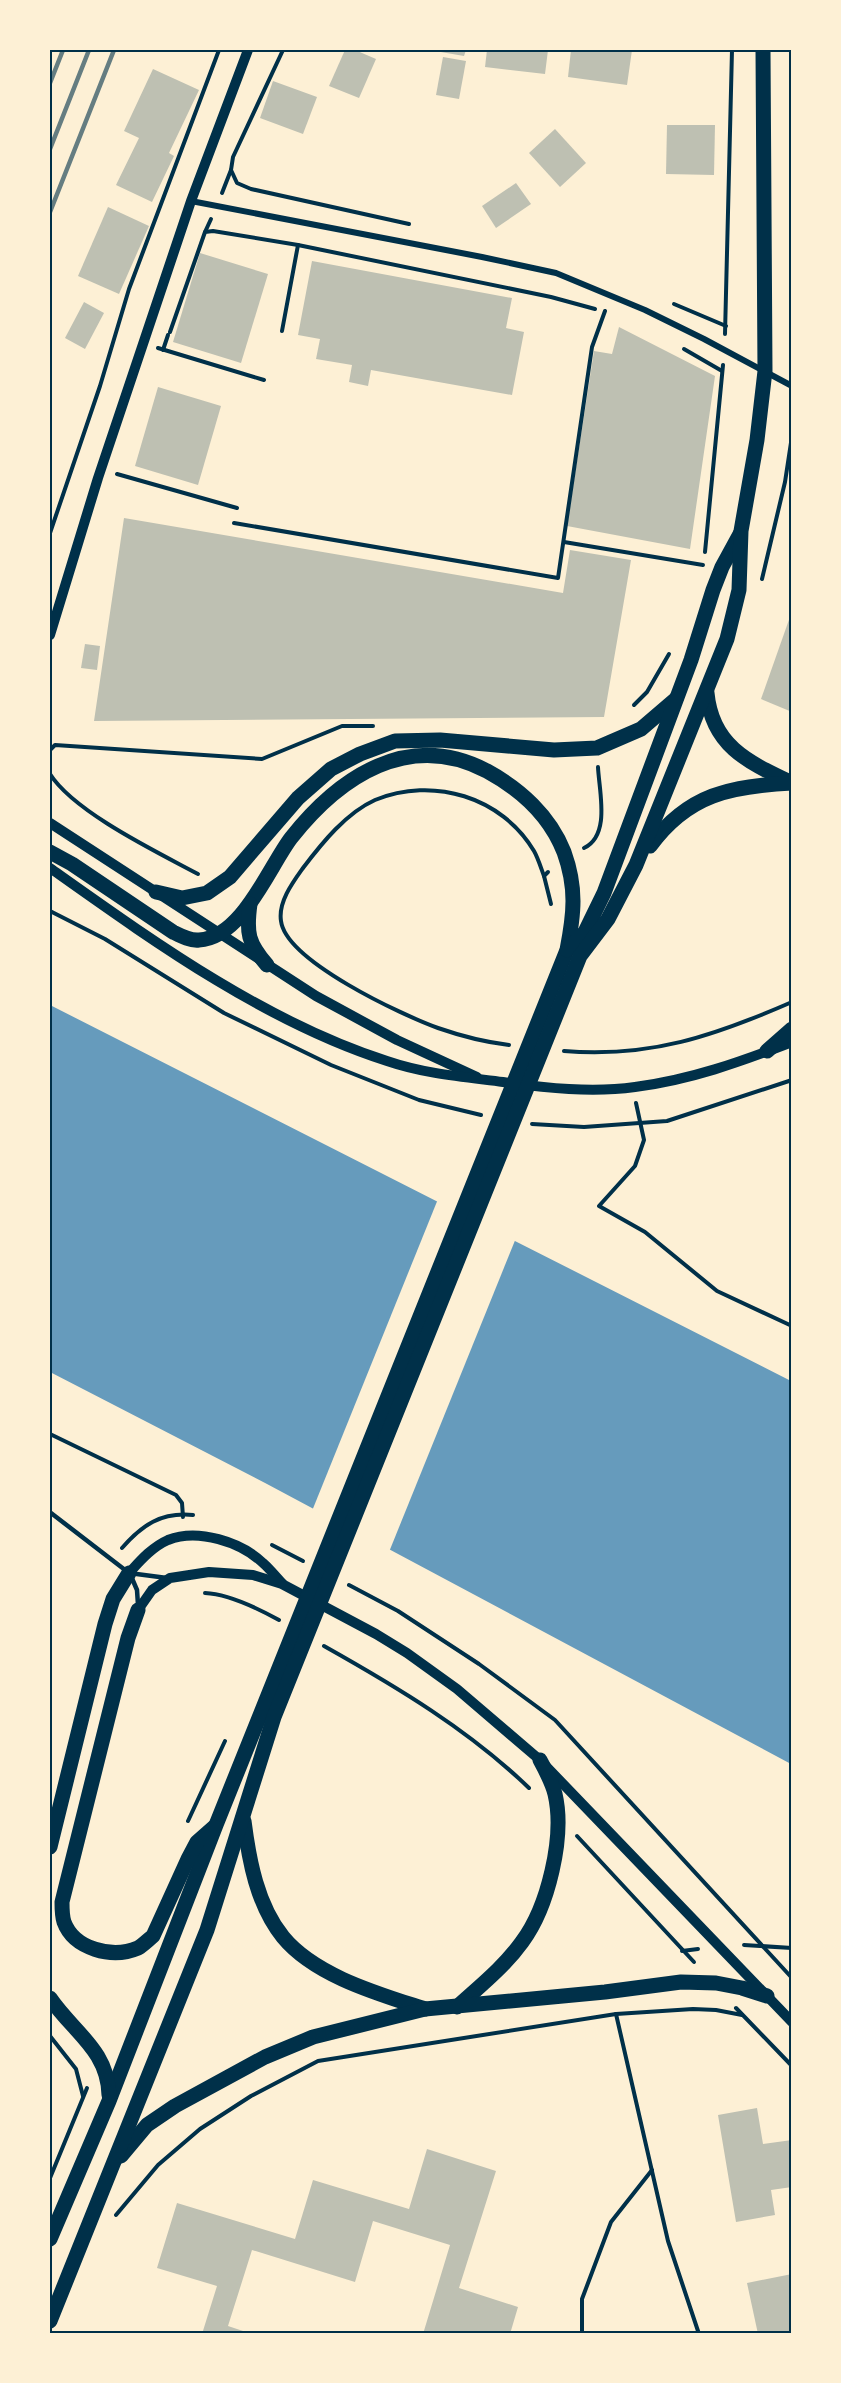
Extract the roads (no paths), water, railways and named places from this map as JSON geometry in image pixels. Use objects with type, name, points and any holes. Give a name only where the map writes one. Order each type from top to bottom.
[{"type":"main road","points":[[574,953],[608,919],[636,865],[727,639],[739,590],[741,531],[757,440],[765,371],[763,50]]},
{"type":"main road","points":[[50,2239],[109,2101],[216,1825],[268,1715],[574,953],[604,893],[676,699],[713,590],[741,531]]},
{"type":"main road","points":[[706,692],[713,723],[721,735],[741,756],[792,783]]},
{"type":"main road","points":[[156,892],[182,898],[200,896],[213,889],[230,877],[298,798],[331,769],[360,754],[395,741],[440,740],[564,750],[597,748],[641,729],[676,699]]},
{"type":"main road","points":[[50,852],[72,864],[173,932],[188,939],[201,940],[233,923],[250,904],[289,841],[325,801],[366,771],[392,759],[409,755],[442,756],[477,766],[498,777],[531,804],[551,827],[566,858],[574,892],[574,953]]},
{"type":"main road","points":[[636,865],[661,831],[678,814],[701,800],[756,785],[792,783]]},
{"type":"main road","points":[[250,904],[248,934],[254,949],[267,965]]},
{"type":"main road","points":[[768,1051],[792,1029]]},
{"type":"main road","points":[[50,1847],[105,1624],[113,1599],[129,1573]]},
{"type":"main road","points":[[138,1610],[128,1638],[62,1902],[63,1920],[70,1934],[85,1946],[101,1950],[115,1952],[140,1947],[153,1936],[158,1927],[197,1842],[216,1825]]},
{"type":"main road","points":[[50,2321],[207,1929],[243,1814],[268,1715]]},
{"type":"main road","points":[[457,2007],[504,1964],[523,1940],[537,1916],[550,1880],[557,1815],[555,1795],[540,1760]]},
{"type":"main road","points":[[243,1814],[247,1845],[258,1886],[267,1911],[284,1938],[308,1958],[337,1976],[425,2009]]},
{"type":"main road","points":[[109,2173],[147,2125],[175,2106],[265,2057],[313,2037],[425,2009],[605,1992],[681,1982],[716,1983],[767,1996]]},
{"type":"main road","points":[[50,1998],[101,2060],[108,2078],[109,2101]]},
{"type":"street","points":[[50,635],[102,469],[191,201],[248,50]]},
{"type":"street","points":[[191,201],[556,273],[645,310],[792,386]]},
{"type":"street","points":[[50,823],[267,965],[357,1020],[483,1080]]},
{"type":"street","points":[[50,868],[209,977],[295,1022],[386,1061],[436,1074],[566,1088],[596,1090],[633,1088],[700,1075],[792,1042]]},
{"type":"street","points":[[129,1573],[146,1555],[168,1540],[202,1536],[243,1548],[263,1563],[282,1584]]},
{"type":"street","points":[[138,1610],[152,1590],[170,1578],[209,1572],[242,1574],[282,1584],[407,1653],[457,1689],[540,1760],[792,2022]]},
{"type":"lane","points":[[50,1513],[129,1573],[137,1590],[138,1610]]},
{"type":"lane","points":[[129,1573],[170,1578]]},
{"type":"water","points":[[50,1005],[791,1381],[791,1764],[267,1484],[50,1372]]},
{"type":"railway","points":[[50,83],[63,50]]},
{"type":"railway","points":[[50,149],[89,50]]},
{"type":"railway","points":[[50,212],[114,50]]}]
